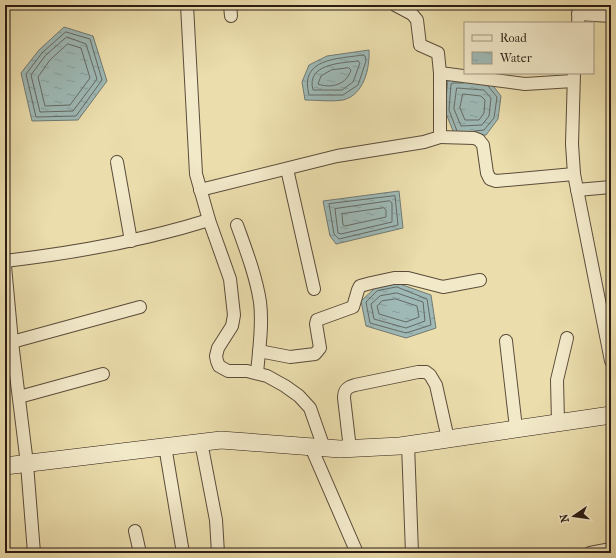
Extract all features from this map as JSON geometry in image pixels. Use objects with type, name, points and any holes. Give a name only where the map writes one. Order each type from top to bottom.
[{"type":"street","points":[[187,5],[196,174],[208,220],[230,279],[234,315],[232,326],[218,348],[216,356],[217,361],[219,366],[228,371],[257,373],[285,386],[310,408],[317,447],[357,553]]},
{"type":"street","points":[[395,5],[412,14],[417,20],[420,45],[438,53],[440,73],[440,137]]},
{"type":"street","points":[[578,14],[611,16]]},
{"type":"street","points":[[440,73],[525,84],[574,77],[572,144],[574,174],[611,361]]},
{"type":"street","points":[[200,190],[337,156],[424,142],[440,137],[474,138],[479,140],[483,145],[486,173],[490,179],[496,181],[574,174]]},
{"type":"street","points":[[117,162],[130,241]]},
{"type":"street","points":[[287,169],[314,289]]},
{"type":"street","points":[[577,190],[611,187]]},
{"type":"street","points":[[5,262],[64,254],[130,241],[166,233],[208,220]]},
{"type":"street","points":[[237,225],[250,262],[260,302],[257,373]]},
{"type":"street","points":[[5,266],[12,342],[27,464],[34,553]]},
{"type":"street","points":[[259,351],[290,357],[315,354],[320,348],[316,324],[317,320],[353,307],[360,286],[371,282],[394,278],[408,278],[443,287],[480,280]]},
{"type":"street","points":[[12,342],[140,306]]},
{"type":"street","points":[[558,422],[557,380],[568,338]]},
{"type":"street","points":[[506,341],[516,428]]},
{"type":"street","points":[[350,448],[344,398],[346,388],[418,372],[426,372],[434,379],[448,438]]},
{"type":"street","points":[[19,397],[103,374]]},
{"type":"street","points":[[5,466],[221,440],[350,448],[408,444],[611,415]]},
{"type":"street","points":[[202,442],[216,520],[218,553]]},
{"type":"street","points":[[408,444],[412,553]]},
{"type":"street","points":[[165,446],[183,553]]},
{"type":"street","points":[[135,531],[140,553]]},
{"type":"street","points":[[590,553],[611,549]]},
{"type":"water","points":[[64,27],[93,36],[107,81],[78,120],[32,121],[21,73],[39,50]]},
{"type":"water","points":[[369,50],[367,72],[361,87],[356,93],[343,100],[305,100],[302,82],[309,65],[327,56]]},
{"type":"water","points":[[448,78],[490,82],[501,96],[498,119],[486,135],[455,136],[445,111]]},
{"type":"water","points":[[399,191],[403,228],[336,244],[330,236],[323,201]]},
{"type":"water","points":[[397,283],[431,295],[436,328],[406,338],[366,326],[361,301],[375,288]]}]
